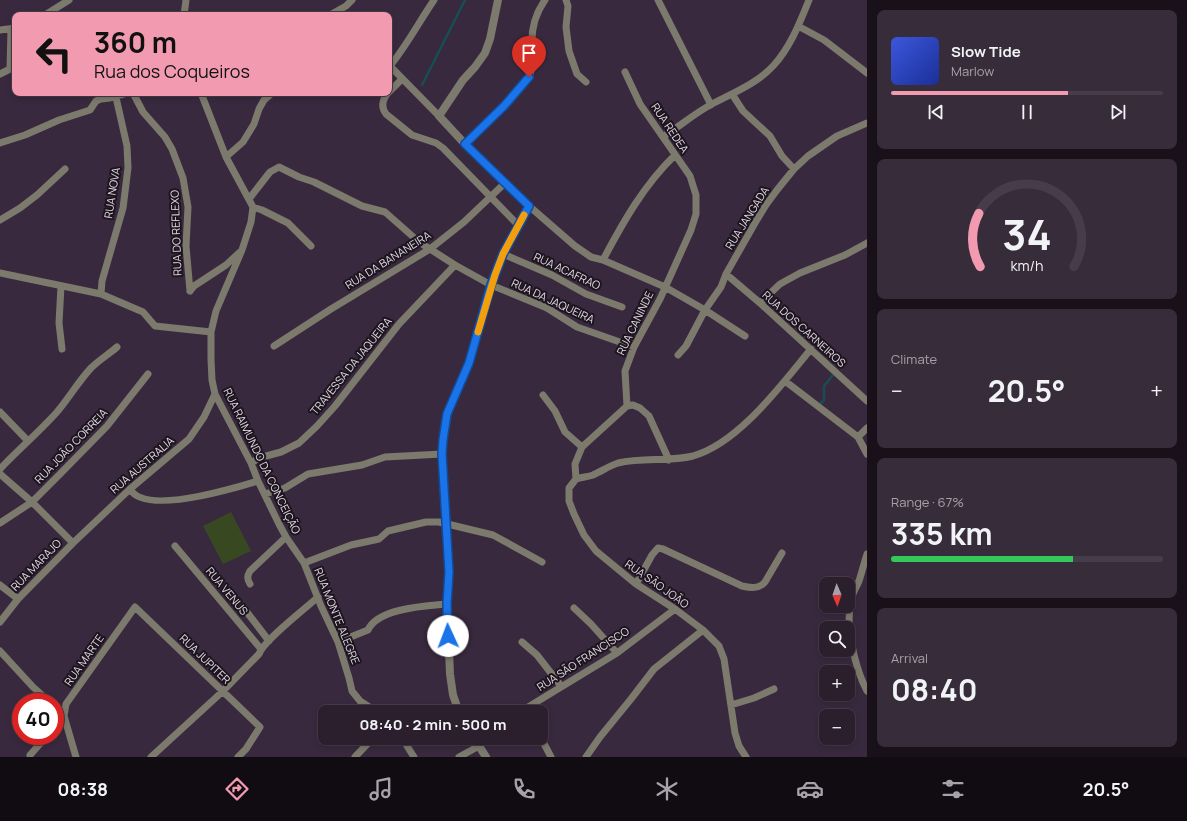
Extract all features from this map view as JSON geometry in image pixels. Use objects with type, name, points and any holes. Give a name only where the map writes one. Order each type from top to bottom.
[{"type":"street","points":[[50,12],[69,0]]},
{"type":"street","points":[[184,12],[186,0]]},
{"type":"street","points":[[335,12],[346,6],[352,0]]},
{"type":"street","points":[[392,63],[410,40],[416,27],[434,0]]},
{"type":"street","points":[[438,116],[463,80],[485,53],[490,39],[498,0]]},
{"type":"street","points":[[465,144],[504,106],[529,77],[532,69],[533,27],[539,10],[545,0]]},
{"type":"street","points":[[566,0],[568,6],[566,27],[569,51],[577,74],[586,82]]},
{"type":"street","points":[[658,0],[684,55],[711,104]]},
{"type":"street","points":[[664,136],[711,104],[732,94],[765,74],[784,52],[798,26],[809,0]]},
{"type":"street","points":[[798,26],[824,40],[865,71],[867,63]]},
{"type":"street","points":[[0,30],[12,28]]},
{"type":"street","points":[[392,68],[465,144],[529,206],[575,246],[591,257],[603,260],[665,287],[705,310],[745,336]]},
{"type":"street","points":[[0,74],[12,69]]},
{"type":"street","name":"RUA REDEA","points":[[625,72],[640,104],[664,136],[690,176],[696,195]]},
{"type":"street","points":[[392,90],[402,79]]},
{"type":"street","points":[[732,94],[743,111],[770,136],[782,156],[794,169]]},
{"type":"street","points":[[0,143],[25,135],[59,120],[90,110],[96,101],[110,96]]},
{"type":"street","name":"RUA NOVA","points":[[101,294],[102,281],[122,208],[128,168],[127,146],[115,96]]},
{"type":"street","name":"RUA DO REFLEXO","points":[[135,96],[143,112],[165,137],[172,149],[183,178],[188,207],[186,246],[190,291]]},
{"type":"street","points":[[202,96],[226,157],[253,207],[288,223],[311,246]]},
{"type":"street","points":[[226,157],[243,142],[254,124],[264,100],[269,96]]},
{"type":"street","points":[[386,96],[383,102],[383,110],[386,114],[412,135],[436,143],[443,148],[518,226]]},
{"type":"street","name":"RUA JANGADA","points":[[678,355],[686,346],[705,310],[721,287],[726,274],[766,204],[794,169],[808,156],[837,136],[867,123]]},
{"type":"street","points":[[603,260],[635,203],[658,172],[675,155]]},
{"type":"street","name":"RUA DA JAQUEIRA","points":[[250,199],[270,172],[279,167],[314,182],[362,206],[385,212],[419,242],[455,265],[491,285],[547,308],[577,327],[634,347]]},
{"type":"street","points":[[0,220],[20,208],[37,195],[65,168]]},
{"type":"street","name":"RUA DA BANANEIRA","points":[[274,346],[331,309],[430,249],[464,222],[505,182]]},
{"type":"street","name":"RUA CANINDE","points":[[627,406],[625,371],[634,347],[665,287],[691,230],[696,214],[696,195]]},
{"type":"street","points":[[457,705],[453,695],[450,674],[447,604],[449,572],[445,525],[442,454],[443,440],[447,414],[469,363],[491,285],[503,254],[529,206]]},
{"type":"street","name":"RUA RAIMUNDO DA CONCEIÇÃO","points":[[253,207],[251,222],[242,250],[216,311],[211,332],[211,359],[215,394],[251,463],[258,481],[286,537],[304,563]]},
{"type":"street","points":[[760,303],[780,284],[800,273],[867,244]]},
{"type":"street","name":"RUA RAIMUNDO DA CONCEIÇÃO","points":[[190,291],[194,286],[226,265],[242,250]]},
{"type":"street","name":"RUA ACAFRAO","points":[[503,254],[552,275],[586,294],[622,307]]},
{"type":"street","name":"TRAVESSA DA JAQUEIRA","points":[[251,463],[260,458],[281,452],[299,443],[317,426],[340,400],[399,324],[455,265]]},
{"type":"street","points":[[0,273],[101,294],[143,312],[155,326],[211,332]]},
{"type":"street","name":"RUA DOS CARNEIROS","points":[[726,274],[760,303],[867,401]]},
{"type":"street","points":[[61,286],[59,323],[62,349]]},
{"type":"street","points":[[0,469],[64,403],[91,369],[117,347]]},
{"type":"street","points":[[576,479],[593,475],[606,467],[619,463],[670,460],[694,455],[709,450],[720,444],[755,414],[811,349]]},
{"type":"street","name":"RUA JOÃO CORREIA","points":[[0,523],[32,502],[107,426],[148,374]]},
{"type":"street","points":[[785,381],[858,437],[867,454]]},
{"type":"street","name":"RUA AUSTRALIA","points":[[73,543],[130,489],[189,439],[204,417],[215,394]]},
{"type":"street","points":[[543,395],[554,411],[565,432],[582,447],[627,406],[633,405],[640,408],[650,416],[670,460]]},
{"type":"street","points":[[0,412],[28,441]]},
{"type":"street","points":[[858,437],[867,428]]},
{"type":"street","name":"RUA SÃO JOÃO","points":[[582,447],[575,464],[576,479],[569,488],[569,500],[584,535],[596,551],[636,584],[675,609],[703,630],[719,646],[722,651],[735,733],[739,746],[746,757]]},
{"type":"street","points":[[265,494],[285,488],[308,474],[362,465],[385,457],[442,454]]},
{"type":"street","points":[[0,474],[32,502],[73,543]]},
{"type":"street","points":[[130,489],[138,496],[147,499],[166,501],[224,492],[258,481]]},
{"type":"street","points":[[304,563],[351,546],[379,539],[388,531],[426,522],[439,522],[445,525],[493,535],[542,562]]},
{"type":"street","points":[[250,584],[247,575],[250,571],[286,537]]},
{"type":"street","name":"RUA MARAJO","points":[[0,622],[18,599],[73,543]]},
{"type":"street","name":"RUA VENUS","points":[[176,546],[261,649]]},
{"type":"street","points":[[636,584],[652,555],[658,548],[742,586],[752,588],[762,585],[765,582],[782,553]]},
{"type":"street","points":[[867,554],[851,601],[849,631],[859,672],[867,691]]},
{"type":"street","name":"RUA MONTE ALEGRE","points":[[304,563],[338,642],[350,678],[352,691],[360,701],[366,705]]},
{"type":"street","points":[[0,585],[18,599]]},
{"type":"street","points":[[151,757],[222,692],[259,654],[261,649],[269,641],[318,597]]},
{"type":"street","points":[[338,642],[368,630],[371,623],[387,615],[416,607],[447,604]]},
{"type":"street","name":"RUA JUPITER","points":[[134,607],[260,727],[246,749],[238,757]]},
{"type":"street","name":"RUA MARTE","points":[[64,716],[66,704],[134,607]]},
{"type":"street","points":[[242,607],[269,641]]},
{"type":"street","points":[[574,608],[591,624],[617,653]]},
{"type":"street","name":"RUA SÃO FRANCISCO","points":[[533,705],[561,686],[617,653],[675,609]]},
{"type":"street","points":[[586,757],[654,669],[703,630]]},
{"type":"street","points":[[522,642],[537,655],[561,686]]},
{"type":"street","points":[[0,651],[2,660],[40,693]]},
{"type":"street","points":[[731,705],[754,698],[774,689]]},
{"type":"street","points":[[64,716],[76,757]]},
{"type":"street","points":[[30,755],[39,745]]},
{"type":"street","points":[[355,757],[366,745]]},
{"type":"street","points":[[406,745],[414,757]]},
{"type":"street","points":[[459,757],[474,745]]},
{"type":"street","points":[[481,745],[486,757]]},
{"type":"street","points":[[545,745],[551,757]]},
{"type":"green space","points":[[231,512],[251,551],[223,564],[203,526]]},
{"type":"waterway","points":[[422,85],[465,0]]},
{"type":"waterway","points":[[820,404],[824,400],[824,386],[833,375]]},
{"type":"slow traffic","points":[[478,332],[491,285],[503,254],[524,215]]},
{"type":"route","points":[[448,636],[447,604],[449,572],[445,525],[442,454],[447,414],[469,363],[491,285],[503,254],[529,206],[465,144],[504,106],[523,86],[529,77]]}]
